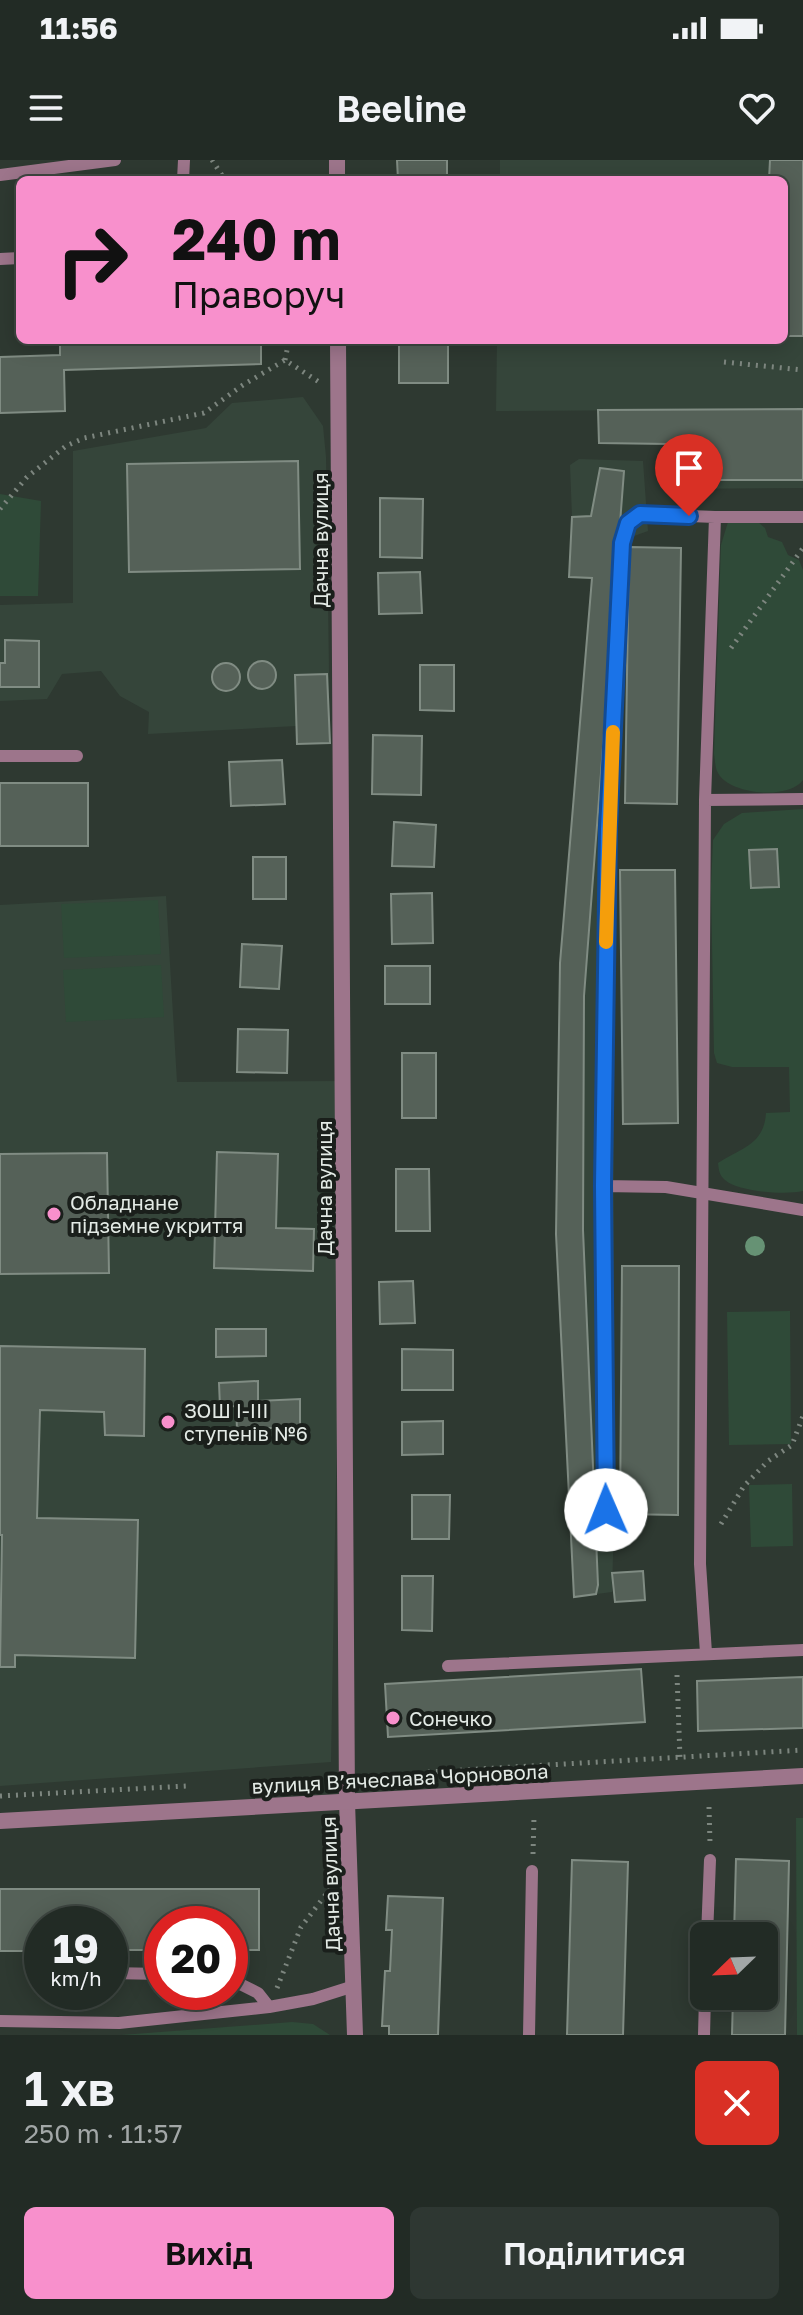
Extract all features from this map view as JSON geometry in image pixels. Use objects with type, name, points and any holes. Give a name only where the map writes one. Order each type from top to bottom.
[{"type":"street","name":"Дачна вулиця","points":[[338,344],[347,1802],[355,2035]]},
{"type":"street","name":"вулиця Вʼячеслава Чорновола","points":[[0,1821],[803,1776]]},
{"type":"lane","points":[[0,175],[115,160]]},
{"type":"lane","points":[[606,1510],[603,1186],[608,829],[622,543],[628,523],[640,514],[803,517]]},
{"type":"lane","points":[[706,1653],[700,1564],[705,800],[715,517]]},
{"type":"lane","points":[[0,756],[77,756]]},
{"type":"lane","points":[[705,800],[803,799]]},
{"type":"lane","points":[[603,1186],[666,1187],[803,1210]]},
{"type":"lane","points":[[448,1666],[803,1650]]},
{"type":"lane","points":[[708,1922],[710,1860]]},
{"type":"lane","points":[[529,2035],[532,1871]]},
{"type":"lane","points":[[0,2021],[119,2023],[269,2007],[313,1999],[354,1986]]},
{"type":"lane","points":[[248,1988],[258,1993],[269,2007]]},
{"type":"lane","points":[[704,2035],[705,2010]]},
{"type":"path","points":[[0,509],[27,477],[66,446],[84,438],[204,413],[285,360],[288,344]]},
{"type":"path","points":[[285,360],[339,394]]},
{"type":"path","points":[[724,362],[803,370]]},
{"type":"path","points":[[708,677],[753,620],[803,548]]},
{"type":"path","points":[[717,1531],[744,1486],[768,1461],[792,1445],[803,1416]]},
{"type":"path","points":[[678,1700],[680,1758]]},
{"type":"path","points":[[427,1772],[803,1750]]},
{"type":"path","points":[[0,1796],[190,1786]]},
{"type":"path","points":[[709,1807],[710,1860]]},
{"type":"path","points":[[532,1871],[534,1817]]},
{"type":"path","points":[[269,2007],[301,1927],[349,1867]]},
{"type":"shaded area","points":[[500,160],[803,160],[803,488],[667,489],[667,410],[496,411],[497,344],[788,344],[788,176],[500,176]]},
{"type":"shaded area","points":[[303,397],[323,426],[326,457],[330,743],[296,726],[148,734],[149,712],[120,696],[101,671],[62,674],[47,699],[0,701],[0,605],[73,603],[73,451],[206,428],[232,403]]},
{"type":"shaded area","points":[[579,459],[643,461],[648,531],[634,536],[627,543],[613,850],[612,1592],[574,1597],[556,1234],[560,963],[592,579],[569,577],[572,517],[570,465]]},
{"type":"shaded area","points":[[0,494],[41,501],[38,596],[0,596]]},
{"type":"shaded area","points":[[757,521],[765,528],[768,537],[782,542],[788,555],[799,560],[803,570],[803,780],[786,790],[773,792],[734,786],[717,771],[714,754],[721,545],[728,522]]},
{"type":"shaded area","points":[[803,809],[803,1191],[762,1192],[731,1184],[720,1174],[718,1163],[756,1139],[766,1113],[790,1112],[789,1067],[732,1067],[717,1063],[714,1053],[711,887],[713,840],[724,824],[742,813]]},
{"type":"shaded area","name":"ЗОШ І-ІІІ ступенів №6","points":[[166,896],[177,1082],[343,1081],[331,1762],[0,1786],[0,905]]},
{"type":"shaded area","points":[[158,900],[161,954],[64,958],[61,904]]},
{"type":"shaded area","points":[[161,965],[164,1017],[66,1022],[63,970]]},
{"type":"shaded area","points":[[790,1311],[791,1444],[729,1445],[727,1312]]},
{"type":"shaded area","points":[[792,1484],[793,1546],[751,1547],[749,1485]]},
{"type":"shaded area","points":[[796,1818],[803,1818],[803,2035],[797,2035]]},
{"type":"shaded area","points":[[292,2022],[313,2024],[330,2035],[121,2035]]},
{"type":"building","points":[[397,160],[447,160],[447,176],[398,176]]},
{"type":"building","points":[[770,160],[803,160],[803,336],[788,336],[788,176],[769,176]]},
{"type":"building","points":[[60,344],[261,344],[261,364],[64,370],[65,411],[0,413],[0,357],[60,355]]},
{"type":"building","points":[[399,344],[448,344],[448,383],[399,383]]},
{"type":"building","points":[[803,409],[803,480],[669,480],[668,444],[599,443],[598,410]]},
{"type":"building","points":[[298,461],[300,569],[129,572],[127,464]]},
{"type":"building","points":[[600,468],[624,471],[584,996],[583,1230],[598,1585],[596,1594],[574,1597],[556,1234],[560,963],[592,578],[569,577],[572,517],[591,516]]},
{"type":"building","points":[[380,498],[423,499],[422,558],[380,557]]},
{"type":"building","points":[[629,547],[681,548],[677,804],[625,803]]},
{"type":"building","points":[[420,572],[422,613],[379,614],[378,573]]},
{"type":"building","points":[[5,640],[39,641],[39,687],[0,687],[0,663],[5,663]]},
{"type":"building","points":[[262,661],[272,665],[276,675],[272,685],[262,689],[252,685],[248,675],[252,665]]},
{"type":"building","points":[[226,663],[236,667],[240,677],[236,687],[226,691],[216,687],[212,677],[216,667]]},
{"type":"building","points":[[420,665],[454,665],[454,711],[420,710]]},
{"type":"building","points":[[327,674],[330,743],[297,744],[295,675]]},
{"type":"building","points":[[373,735],[422,736],[421,795],[372,794]]},
{"type":"building","points":[[282,760],[285,804],[231,806],[229,762]]},
{"type":"building","points":[[0,783],[88,783],[88,846],[0,846]]},
{"type":"building","points":[[394,822],[436,825],[434,867],[392,866]]},
{"type":"building","points":[[777,849],[779,887],[751,888],[749,850]]},
{"type":"building","points":[[253,857],[286,857],[286,899],[253,899]]},
{"type":"building","points":[[620,870],[675,870],[678,1123],[623,1124]]},
{"type":"building","points":[[432,893],[433,943],[392,944],[391,894]]},
{"type":"building","points":[[242,944],[282,946],[279,989],[240,987]]},
{"type":"building","points":[[385,966],[430,966],[430,1004],[385,1004]]},
{"type":"building","points":[[238,1029],[288,1030],[287,1073],[237,1072]]},
{"type":"building","points":[[402,1053],[436,1053],[436,1118],[402,1118]]},
{"type":"building","points":[[217,1152],[278,1154],[276,1228],[314,1229],[313,1271],[214,1268]]},
{"type":"building","name":"Обладнане підземне укриття","points":[[107,1153],[109,1273],[0,1274],[0,1154]]},
{"type":"building","points":[[396,1169],[429,1169],[430,1231],[396,1231]]},
{"type":"building","points":[[622,1266],[679,1266],[678,1515],[620,1514]]},
{"type":"building","points":[[413,1281],[415,1323],[380,1324],[379,1282]]},
{"type":"building","points":[[216,1329],[266,1329],[266,1356],[216,1357]]},
{"type":"building","points":[[0,1346],[145,1349],[144,1436],[105,1435],[104,1412],[40,1410],[37,1518],[138,1520],[135,1658],[15,1655],[15,1667],[0,1667]]},
{"type":"building","points":[[402,1349],[453,1350],[453,1390],[402,1390]]},
{"type":"building","points":[[258,1381],[258,1401],[300,1399],[300,1427],[237,1429],[236,1406],[220,1407],[219,1383]]},
{"type":"building","points":[[443,1421],[443,1454],[402,1455],[402,1422]]},
{"type":"building","points":[[412,1495],[450,1495],[449,1539],[412,1539]]},
{"type":"building","points":[[643,1571],[645,1600],[615,1602],[612,1573]]},
{"type":"building","points":[[402,1576],[433,1576],[432,1631],[402,1630]]},
{"type":"building","points":[[641,1669],[645,1722],[388,1737],[385,1684]]},
{"type":"building","points":[[803,1677],[803,1728],[698,1731],[697,1681]]},
{"type":"building","points":[[736,1859],[789,1861],[785,2035],[732,2035],[733,2010],[778,2010],[778,1922],[734,1922]]},
{"type":"building","points":[[572,1860],[628,1862],[623,2035],[567,2035]]},
{"type":"building","points":[[0,1889],[259,1889],[259,1950],[248,1950],[248,1906],[144,1906],[144,1950],[128,1950],[128,1906],[24,1906],[24,1951],[0,1951]]},
{"type":"building","points":[[388,1896],[443,1898],[438,2035],[389,2035],[389,2026],[382,2026],[385,1971],[390,1971],[392,1930],[386,1930]]},
{"type":"slow traffic","points":[[606,942],[613,732]]},
{"type":"place","name":"Обладнане підземне укриття","points":[[54,1214]]},
{"type":"place","name":"ЗОШ І-ІІІ ступенів №6","points":[[168,1422]]},
{"type":"place","name":"Сонечко","points":[[393,1718]]},
{"type":"route","points":[[606,1510],[603,1186],[608,829],[622,543],[628,523],[640,514],[689,516]]}]
